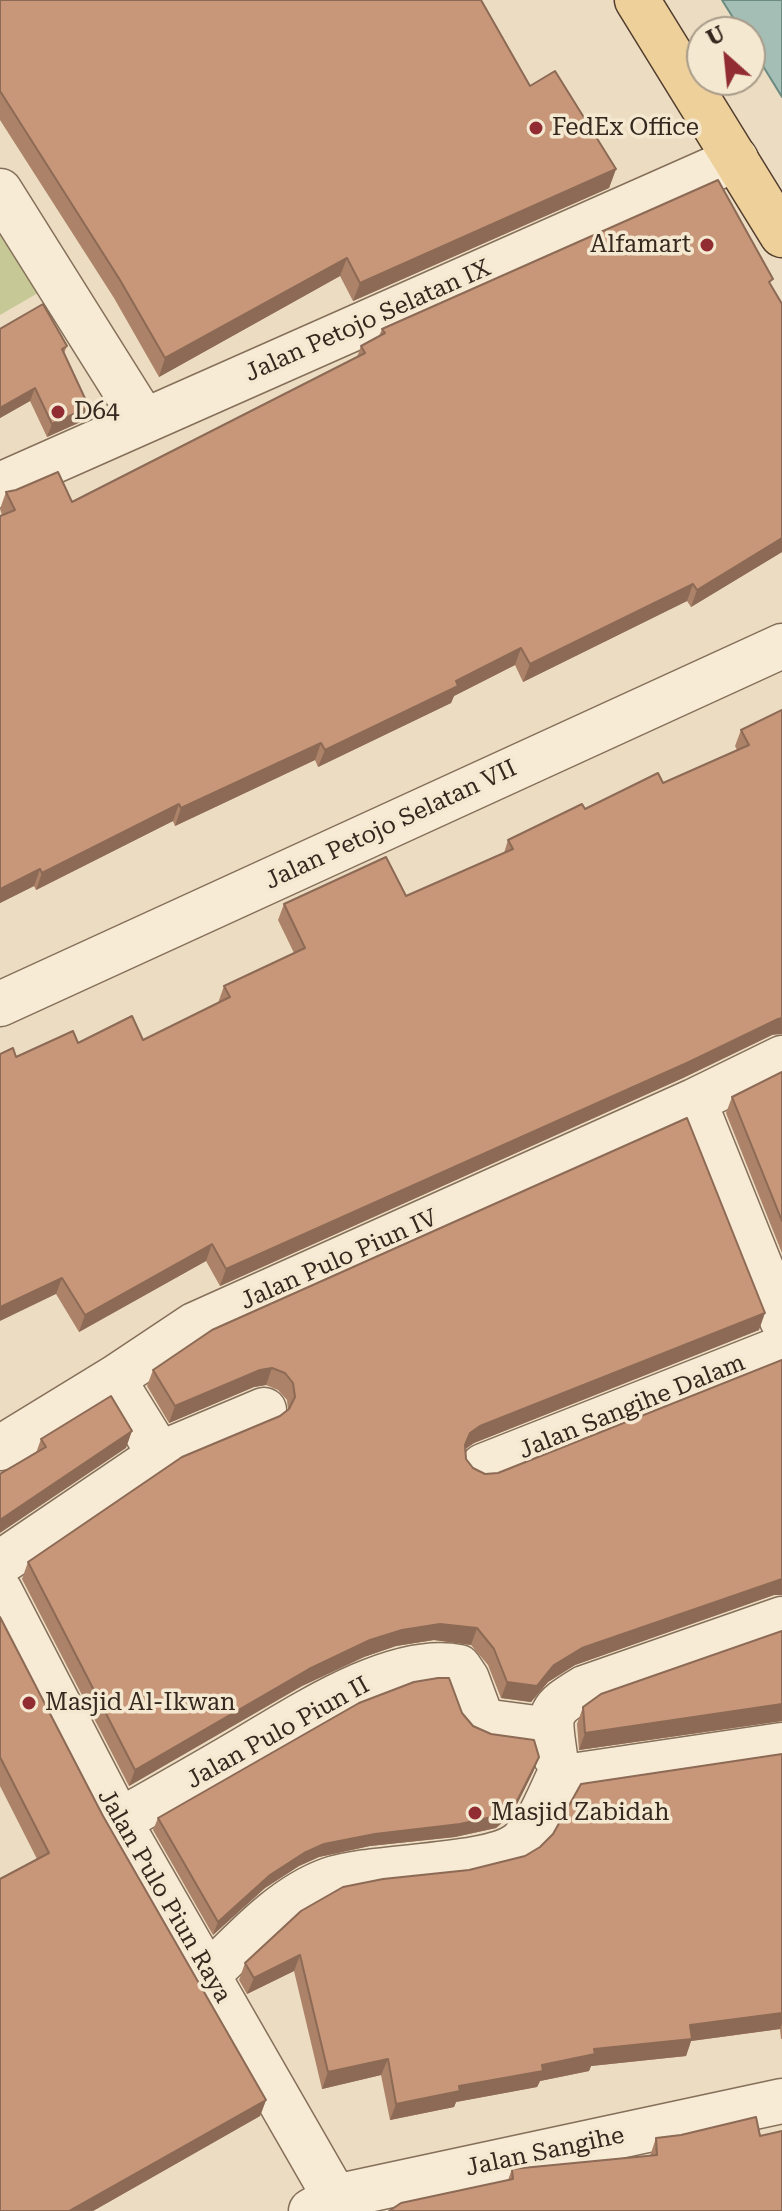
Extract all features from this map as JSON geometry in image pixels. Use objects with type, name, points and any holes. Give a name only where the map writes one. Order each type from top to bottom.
[{"type":"main road","points":[[637,0],[782,235]]},
{"type":"street","name":"Jalan Petojo Selatan IX","points":[[0,485],[143,419],[736,159]]},
{"type":"street","points":[[0,191],[143,419]]},
{"type":"street","name":"Jalan Petojo Selatan VII","points":[[0,1004],[782,646]]},
{"type":"street","points":[[782,1058],[694,1101],[782,1320]]},
{"type":"street","name":"Jalan Pulo Piun IV","points":[[0,1448],[194,1325],[694,1101]]},
{"type":"street","name":"Jalan Sangihe Dalam","points":[[483,1466],[782,1348]]},
{"type":"street","points":[[113,1379],[160,1455]]},
{"type":"street","points":[[0,1563],[160,1455],[264,1410]]},
{"type":"street","name":"Jalan Pulo Piun Raya","points":[[0,1591],[119,1821],[209,1974],[323,2204]]},
{"type":"street","points":[[209,1974],[302,1891],[332,1879],[368,1871],[488,1856],[515,1846],[529,1833],[558,1778],[551,1715],[558,1703],[584,1688],[782,1619]]},
{"type":"street","name":"Jalan Pulo Piun II","points":[[119,1821],[343,1693],[390,1674],[439,1662],[459,1667],[467,1679],[481,1717],[490,1722],[551,1730]]},
{"type":"street","points":[[558,1778],[782,1745]]},
{"type":"street","name":"Jalan Sangihe","points":[[323,2204],[782,2101]]},
{"type":"green space","points":[[0,229],[38,293],[0,315]]},
{"type":"water","points":[[722,0],[782,0],[782,97],[766,71],[766,16],[732,16]]},
{"type":"building","points":[[0,0],[481,0],[530,86],[555,71],[616,169],[360,283],[347,258],[165,358],[120,280],[0,91]]},
{"type":"building","points":[[718,180],[773,279],[769,282],[782,304],[782,538],[697,590],[693,584],[530,664],[521,648],[456,681],[458,686],[325,750],[321,743],[181,808],[179,804],[42,873],[40,869],[0,889],[0,516],[15,510],[6,492],[58,472],[72,502],[365,353],[361,346],[385,333],[382,329]]},
{"type":"building","points":[[43,304],[67,346],[62,349],[89,407],[52,424],[35,388],[0,408],[0,329]]},
{"type":"building","points":[[782,710],[782,1018],[226,1269],[212,1244],[85,1315],[62,1278],[0,1307],[0,1054],[13,1048],[16,1057],[73,1031],[78,1043],[132,1016],[143,1040],[230,997],[224,986],[305,948],[284,904],[386,857],[406,896],[513,849],[508,840],[582,804],[585,809],[658,773],[663,783],[749,745],[741,730]]},
{"type":"building","points":[[782,1072],[782,1221],[732,1097]]},
{"type":"building","points":[[687,1118],[765,1313],[480,1426],[470,1433],[465,1445],[466,1459],[473,1468],[485,1474],[498,1473],[782,1360],[782,1579],[582,1648],[554,1665],[537,1686],[507,1682],[494,1649],[477,1628],[440,1624],[402,1630],[370,1640],[309,1669],[135,1770],[28,1562],[182,1457],[280,1416],[289,1409],[295,1397],[293,1383],[285,1373],[272,1368],[260,1370],[175,1406],[153,1370],[212,1330]]},
{"type":"building","points":[[111,1396],[132,1431],[0,1520],[0,1474],[46,1447],[41,1439]]},
{"type":"building","points":[[0,1617],[103,1816],[266,2100],[69,2211],[0,2211],[0,1879],[49,1853],[0,1757]]},
{"type":"building","points":[[782,1631],[782,1704],[585,1733],[583,1707],[601,1694]]},
{"type":"building","points":[[449,1678],[462,1713],[473,1726],[491,1734],[534,1740],[539,1757],[517,1801],[501,1815],[324,1844],[270,1875],[218,1922],[158,1818],[359,1703],[414,1682]]},
{"type":"building","points":[[782,1754],[782,2013],[690,2025],[692,2039],[594,2049],[595,2054],[542,2065],[543,2071],[459,2086],[460,2091],[396,2104],[388,2059],[328,2072],[300,1955],[254,1978],[245,1963],[301,1911],[343,1887],[383,1879],[469,1870],[525,1856],[553,1834],[581,1784]]},
{"type":"building","points":[[756,2117],[760,2136],[782,2131],[782,2211],[389,2211],[401,2203],[513,2179],[512,2169],[657,2155],[656,2138]]},
{"type":"place","name":"FedEx Office","points":[[536,128]]},
{"type":"place","name":"Alfamart","points":[[707,245]]},
{"type":"place","name":"D64","points":[[58,412]]},
{"type":"place","name":"Masjid Al-Ikwan","points":[[29,1703]]},
{"type":"place","name":"Masjid Zabidah","points":[[475,1813]]}]
